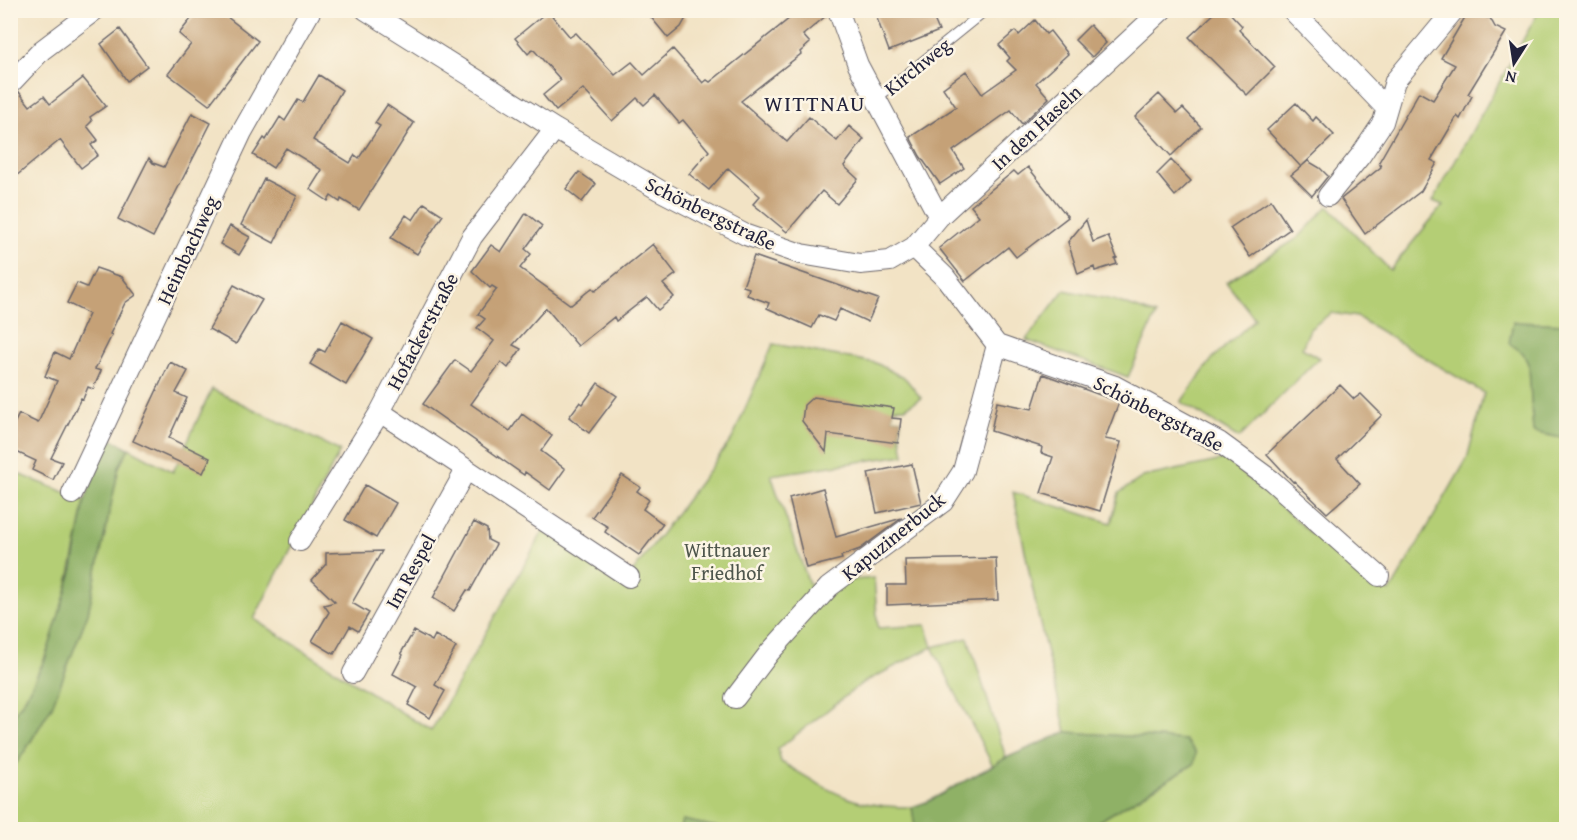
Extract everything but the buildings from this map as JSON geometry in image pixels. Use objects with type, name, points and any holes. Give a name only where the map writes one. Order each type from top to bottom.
[{"type":"street","points":[[10,84],[42,50],[95,10]]},
{"type":"street","name":"Heimbachweg","points":[[72,494],[242,132],[311,10]]},
{"type":"street","name":"Schönbergstraße","points":[[366,10],[555,129],[687,205],[746,234],[801,254],[860,264],[890,261],[914,247]]},
{"type":"street","name":"Kirchweg","points":[[838,10],[858,65],[939,217]]},
{"type":"street","name":"In den Haseln","points":[[914,247],[939,217],[1162,10]]},
{"type":"street","points":[[1292,10],[1386,108]]},
{"type":"street","points":[[1328,196],[1361,155],[1383,122],[1395,81],[1454,10]]},
{"type":"street","name":"Hofackerstraße","points":[[300,541],[380,412],[472,237],[555,129]]},
{"type":"street","points":[[914,247],[945,277],[997,345]]},
{"type":"street","name":"Schönbergstraße","points":[[997,345],[1115,386],[1219,442],[1271,480],[1379,576]]},
{"type":"street","name":"Kapuzinerbuck","points":[[735,698],[770,652],[829,587],[943,502],[963,471],[997,345]]},
{"type":"street","points":[[380,412],[629,577]]},
{"type":"street","name":"Im Respel","points":[[353,673],[466,470]]},
{"type":"lane","name":"Kirchweg","points":[[876,99],[986,10]]},
{"type":"green space","points":[[1539,11],[1566,11],[1566,324],[1513,322],[1529,366],[1533,432],[1566,439],[1566,829],[1086,829],[1194,764],[1185,740],[1066,732],[1039,620],[1013,492],[1111,523],[1119,493],[1143,477],[1227,459],[1331,551],[1390,592],[1467,459],[1484,393],[1357,317],[1331,313],[1310,329],[1302,348],[1319,358],[1239,438],[1181,402],[1213,358],[1255,319],[1226,282],[1298,238],[1328,206],[1390,270],[1443,205],[1433,201]]},
{"type":"green space","points":[[1064,290],[1113,300],[1156,315],[1128,377],[1026,340]]},
{"type":"green space","points":[[1513,322],[1566,324],[1566,439],[1533,432],[1529,366],[1523,353],[1509,343]]},
{"type":"green space","name":"Wittnauer Friedhof","points":[[773,344],[876,363],[906,379],[921,398],[905,408],[894,408],[892,418],[901,419],[900,432],[904,455],[771,475],[809,584],[874,578],[878,628],[926,625],[933,647],[968,638],[1006,758],[993,766],[932,647],[861,684],[778,749],[781,762],[840,795],[873,804],[912,807],[916,829],[727,830],[682,820],[680,830],[11,829],[10,771],[52,706],[88,613],[119,467],[129,448],[173,472],[212,389],[340,451],[254,619],[431,731],[545,528],[626,581],[732,439]]},
{"type":"green space","points":[[108,437],[129,448],[119,467],[88,613],[52,706],[11,771],[10,719],[24,700],[45,660],[73,568],[85,500]]},
{"type":"green space","points":[[11,471],[85,500],[68,586],[51,642],[27,695],[11,719]]},
{"type":"green space","points":[[1066,732],[1185,740],[1196,753],[1194,764],[1086,829],[915,829],[912,807],[929,801],[1006,758]]},
{"type":"green space","points":[[682,820],[727,829],[680,829]]},
{"type":"district","name":"WITTNAU","points":[[815,103]]}]
